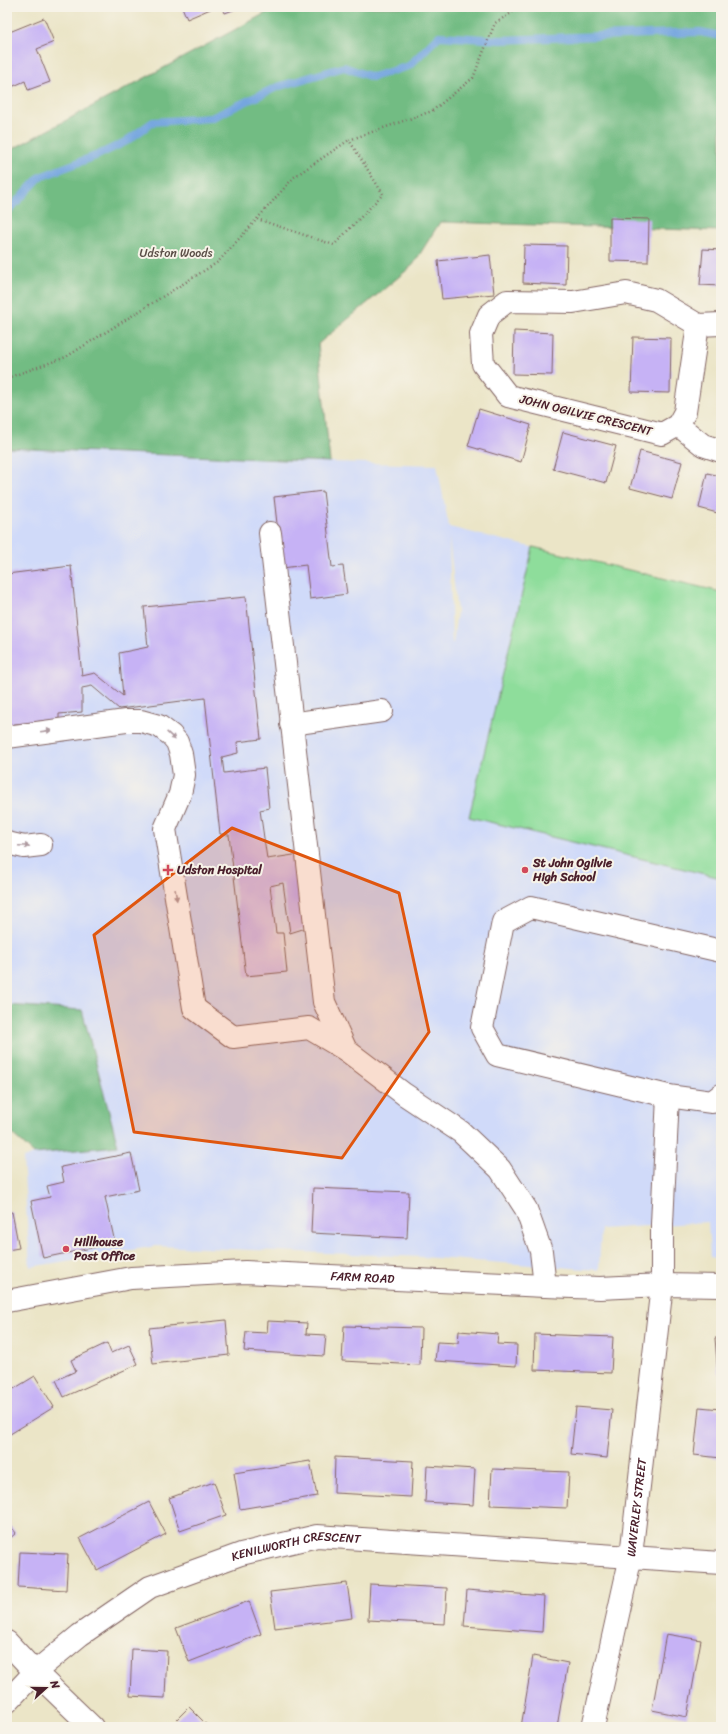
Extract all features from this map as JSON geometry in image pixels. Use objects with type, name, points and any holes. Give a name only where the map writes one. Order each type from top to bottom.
[{"type":"street","name":"JOHN OGILVIE CRESCENT","points":[[678,425],[662,434],[508,396],[484,364],[482,334],[489,315],[507,301],[572,302],[626,293],[656,300],[698,325]]},
{"type":"street","points":[[721,324],[698,325],[686,412],[678,425],[703,446],[721,451]]},
{"type":"street","points":[[270,533],[324,1002],[346,1050]]},
{"type":"street","points":[[292,724],[382,711]]},
{"type":"street","points":[[7,737],[126,721],[141,722],[159,726],[171,735],[177,742],[181,754],[184,775],[180,794],[165,829],[194,1008],[233,1037],[309,1028],[346,1050],[404,1094],[461,1132],[500,1169],[526,1209],[541,1251],[545,1286]]},
{"type":"street","points":[[7,843],[24,847],[41,845]]},
{"type":"street","points":[[721,951],[531,907],[503,922],[482,1028],[497,1056],[668,1096],[712,1102],[721,1095]]},
{"type":"street","name":"WAVERLEY STREET","points":[[593,1727],[632,1556],[662,1285],[662,1224],[668,1096]]},
{"type":"street","name":"FARM ROAD","points":[[7,1301],[131,1278],[246,1272],[600,1288],[662,1285],[721,1286]]},
{"type":"street","name":"KENILWORTH CRESCENT","points":[[7,1702],[35,1672],[80,1635],[150,1587],[241,1554],[317,1536],[721,1563]]},
{"type":"street","points":[[7,1642],[35,1672],[92,1727]]},
{"type":"path","points":[[7,378],[66,357],[218,262],[294,177],[349,140],[432,111],[473,78],[495,23],[521,7]]},
{"type":"path","points":[[257,219],[334,245],[383,194],[349,140]]},
{"type":"highlighted area","points":[[232,828],[399,893],[429,1032],[342,1158],[134,1132],[94,935]]},
{"type":"shaded area","points":[[7,448],[330,462],[437,465],[449,527],[721,593],[721,1259],[710,1257],[708,1222],[601,1229],[599,1270],[422,1257],[156,1246],[30,1267],[23,1158],[34,1154],[7,1005]],"holes":[[[449,537],[457,612],[452,643]]]},
{"type":"green space","name":"Udston Woods","points":[[277,7],[721,7],[721,231],[440,222],[413,265],[318,344],[330,462],[7,448],[7,152]]},
{"type":"green space","points":[[533,547],[721,592],[721,878],[469,817]]},
{"type":"green space","points":[[7,1005],[82,1010],[118,1146],[34,1154],[7,1129]]},
{"type":"building","points":[[182,7],[215,7],[187,19]]},
{"type":"building","points":[[222,7],[241,7],[225,13]]},
{"type":"building","points":[[44,18],[54,42],[37,49],[50,82],[28,90],[25,81],[7,89],[7,33]]},
{"type":"building","points":[[610,218],[649,219],[648,262],[610,261]]},
{"type":"building","points":[[524,245],[567,246],[566,285],[523,283]]},
{"type":"building","points":[[703,249],[721,250],[721,286],[700,285]]},
{"type":"building","points":[[490,255],[494,294],[442,299],[438,261]]},
{"type":"building","points":[[514,331],[553,333],[552,375],[513,374]]},
{"type":"building","points":[[633,337],[671,338],[670,393],[631,392]]},
{"type":"building","points":[[479,409],[531,425],[521,462],[468,446]]},
{"type":"building","points":[[563,432],[616,446],[606,483],[553,469]]},
{"type":"building","points":[[640,451],[682,462],[672,499],[630,488]]},
{"type":"building","points":[[707,473],[721,476],[721,514],[699,508]]},
{"type":"building","points":[[323,491],[332,567],[343,566],[347,594],[310,599],[306,565],[282,568],[274,497]]},
{"type":"building","points":[[71,566],[82,676],[95,673],[123,696],[119,653],[148,647],[144,607],[246,597],[261,739],[237,742],[238,753],[222,757],[224,773],[265,768],[269,808],[260,810],[267,859],[300,854],[309,927],[290,933],[283,883],[270,886],[276,933],[283,933],[287,972],[246,976],[229,835],[220,834],[205,698],[119,709],[92,686],[82,688],[82,712],[59,714],[59,719],[7,725],[7,574]]},
{"type":"building","points":[[131,1153],[139,1190],[105,1197],[115,1243],[43,1258],[31,1201],[50,1197],[47,1186],[64,1182],[61,1167]]},
{"type":"building","points":[[313,1188],[409,1192],[407,1238],[311,1233]]},
{"type":"building","points":[[12,1212],[19,1248],[7,1250],[7,1213]]},
{"type":"building","points":[[226,1320],[229,1355],[153,1364],[149,1328]]},
{"type":"building","points":[[268,1321],[307,1323],[306,1334],[326,1335],[324,1356],[244,1351],[246,1332],[267,1333]]},
{"type":"building","points":[[344,1326],[421,1328],[420,1365],[342,1361]]},
{"type":"building","points":[[459,1331],[498,1334],[497,1344],[517,1345],[516,1366],[435,1361],[437,1342],[458,1343]]},
{"type":"building","points":[[535,1334],[613,1337],[611,1373],[534,1370]]},
{"type":"building","points":[[715,1338],[721,1338],[721,1374],[718,1374]]},
{"type":"building","points":[[107,1343],[111,1353],[129,1345],[138,1364],[64,1397],[56,1380],[76,1371],[71,1360]]},
{"type":"building","points":[[35,1376],[54,1407],[7,1436],[7,1393]]},
{"type":"building","points":[[576,1407],[612,1410],[607,1458],[571,1454]]},
{"type":"building","points":[[699,1407],[721,1409],[721,1458],[694,1455]]},
{"type":"building","points":[[335,1457],[413,1461],[411,1497],[334,1493]]},
{"type":"building","points":[[310,1461],[317,1496],[240,1509],[234,1473]]},
{"type":"building","points":[[427,1466],[475,1469],[473,1505],[425,1502]]},
{"type":"building","points":[[492,1469],[569,1472],[567,1508],[490,1505]]},
{"type":"building","points":[[214,1482],[226,1515],[180,1531],[169,1498]]},
{"type":"building","points":[[149,1502],[166,1534],[97,1570],[80,1538]]},
{"type":"building","points":[[7,1521],[16,1533],[7,1541]]},
{"type":"building","points":[[20,1552],[68,1554],[66,1590],[18,1587]]},
{"type":"building","points":[[347,1583],[352,1618],[275,1628],[270,1592]]},
{"type":"building","points":[[370,1584],[447,1588],[445,1624],[368,1620]]},
{"type":"building","points":[[467,1590],[544,1596],[542,1632],[464,1626]]},
{"type":"building","points":[[249,1601],[261,1634],[189,1662],[176,1628]]},
{"type":"building","points":[[666,1634],[701,1640],[687,1717],[652,1710]]},
{"type":"building","points":[[132,1649],[167,1651],[165,1698],[130,1696]]},
{"type":"building","points":[[533,1656],[568,1663],[557,1727],[521,1727]]},
{"type":"building","points":[[189,1707],[209,1727],[169,1727]]},
{"type":"waterway","points":[[7,212],[40,177],[98,155],[125,142],[153,122],[211,118],[277,87],[344,67],[372,77],[409,66],[439,36],[500,40],[700,32],[721,36]]},
{"type":"place","name":"Udston Hospital","points":[[168,870]]},
{"type":"place","name":"St John Ogilvie High School","points":[[525,870]]},
{"type":"place","name":"Hillhouse Post Office","points":[[66,1249]]}]
